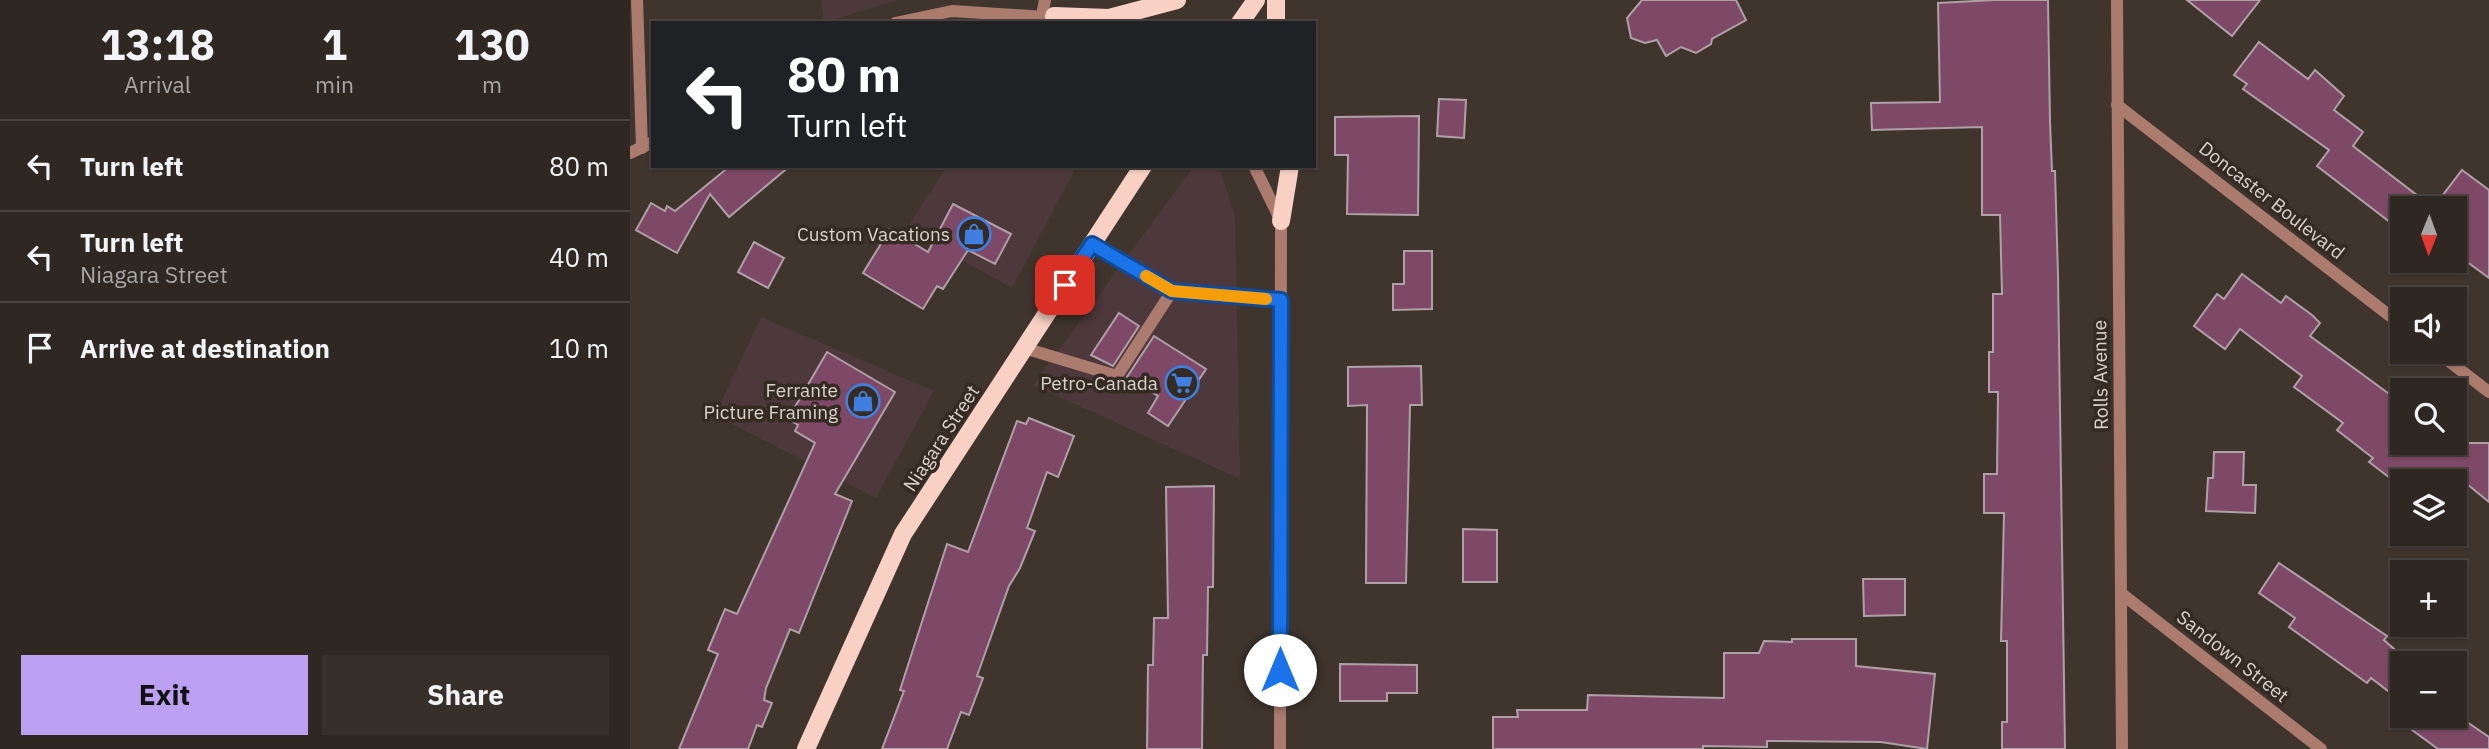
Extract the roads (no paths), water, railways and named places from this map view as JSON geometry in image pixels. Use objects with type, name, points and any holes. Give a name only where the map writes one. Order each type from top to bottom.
[{"type":"main road","points":[[1048,16],[1109,18],[1177,0]]},
{"type":"main road","points":[[1241,21],[1256,0]]},
{"type":"main road","points":[[1276,0],[1276,21]]},
{"type":"main road","name":"Niagara Street","points":[[806,749],[903,534],[1142,168]]},
{"type":"main road","points":[[1281,221],[1290,168]]},
{"type":"street","points":[[638,0],[642,148]]},
{"type":"street","points":[[1045,0],[1048,16]]},
{"type":"street","name":"Rolls Avenue","points":[[2117,0],[2122,749]]},
{"type":"street","points":[[904,21],[953,10],[1048,16],[1067,21]]},
{"type":"street","name":"Doncaster Boulevard","points":[[2117,105],[2390,316]]},
{"type":"street","points":[[1255,168],[1281,221],[1280,749]]},
{"type":"street","points":[[1092,244],[1172,291],[1281,300]]},
{"type":"street","points":[[1024,348],[1117,376],[1172,291]]},
{"type":"street","points":[[2453,364],[2489,392]]},
{"type":"street","name":"Sandown Street","points":[[2122,594],[2321,749]]},
{"type":"place","name":"Custom Vacations","points":[[974,234]]},
{"type":"place","name":"Petro-Canada","points":[[1182,383]]},
{"type":"place","name":"Ferrante Picture Framing","points":[[863,401]]}]
